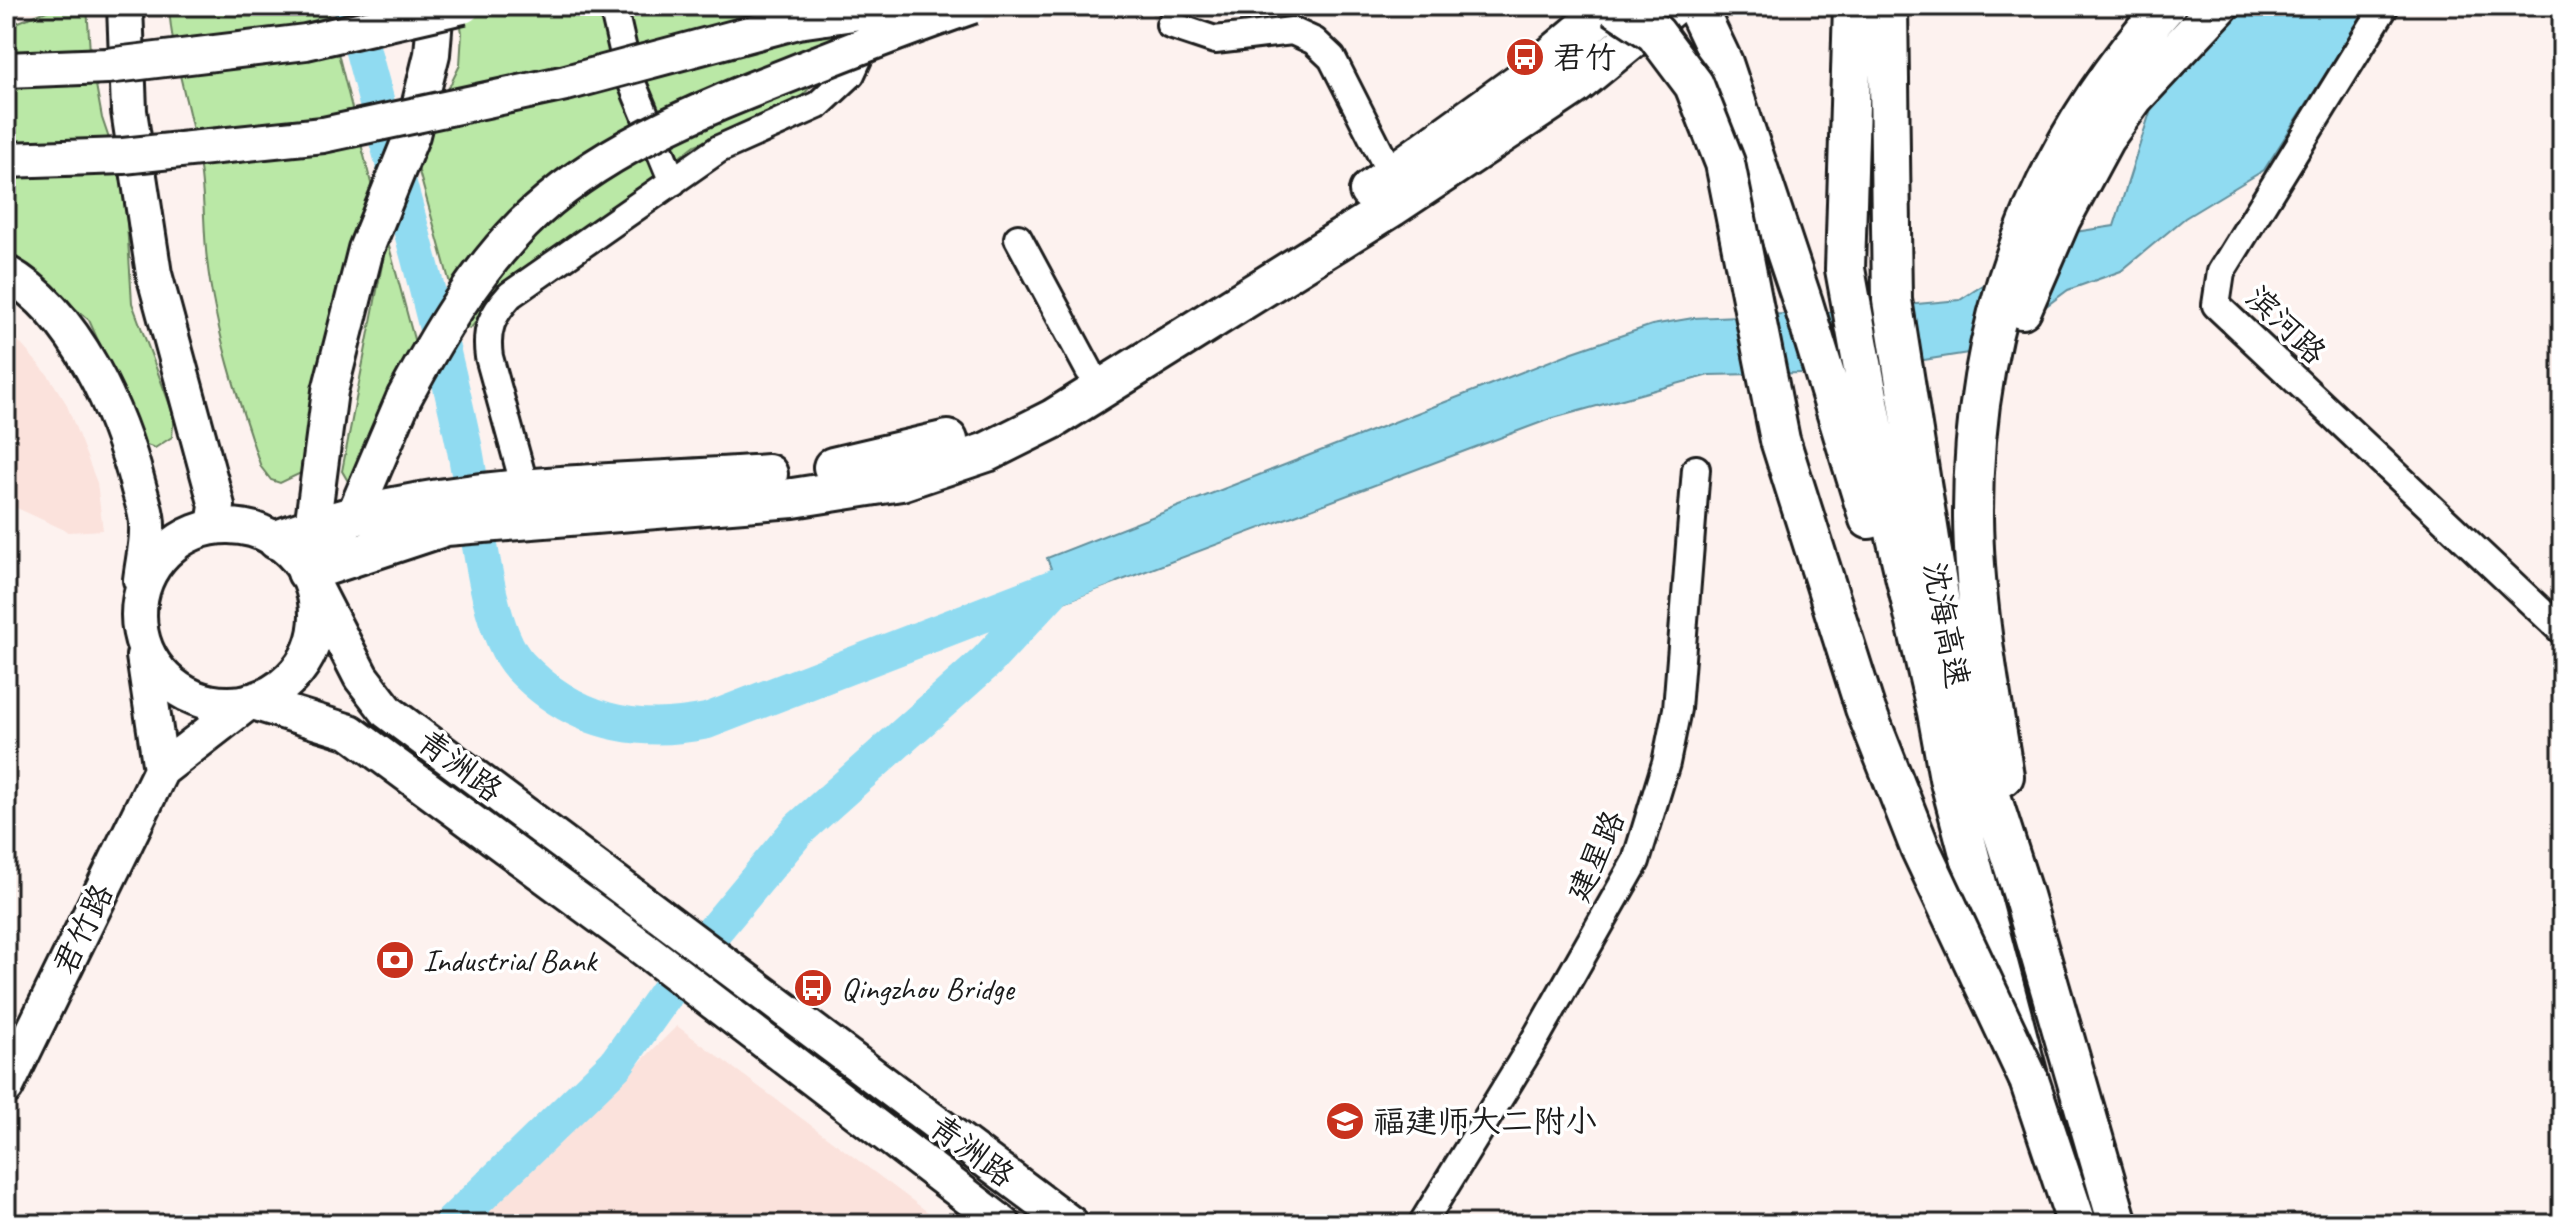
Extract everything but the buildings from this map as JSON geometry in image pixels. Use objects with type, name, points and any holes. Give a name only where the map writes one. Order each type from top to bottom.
[{"type":"highway","points":[[527,506],[792,473],[913,451],[995,424],[1089,370],[1392,176],[1523,80],[1613,6],[1655,33],[1694,85],[1725,163],[1780,440],[1865,708],[1920,848],[2029,1080]]},
{"type":"highway","points":[[277,540],[312,526],[354,515],[837,492],[901,481],[987,452],[1053,419],[1405,199],[1574,86],[1672,6]]},
{"type":"highway","points":[[1696,6],[1723,63],[1803,303],[1949,778]]},
{"type":"highway","name":"沈海高速","points":[[1853,6],[1845,269],[1885,490],[1937,712],[1949,778],[2029,1080],[2077,1224]]},
{"type":"highway","name":"沈海高速","points":[[1888,6],[1892,300],[1951,672],[2023,895],[2118,1224]]},
{"type":"highway","points":[[2023,895],[1981,631],[1973,518],[1983,378],[1997,311],[2020,238],[2046,178],[2077,122],[2128,50],[2166,6]]},
{"type":"highway","points":[[1973,518],[2007,355],[2031,282],[2061,219],[2104,139],[2134,97],[2219,6]]},
{"type":"highway","points":[[307,572],[443,512]]},
{"type":"main road","points":[[125,6],[129,111],[154,274],[217,506],[214,526]]},
{"type":"main road","points":[[307,572],[277,540],[257,530],[214,526],[175,541],[148,573],[139,624],[158,671],[190,696],[209,702],[250,701],[286,683],[310,650],[318,610],[307,572],[330,391],[366,249],[412,135],[432,54],[436,6]]},
{"type":"main road","points":[[6,70],[107,66],[306,42],[463,6]]},
{"type":"main road","points":[[6,160],[123,156],[323,135],[566,83],[798,21],[902,6]]},
{"type":"main road","points":[[307,572],[354,515],[404,398],[452,309],[524,223],[598,167],[669,125],[854,47],[972,6]]},
{"type":"main road","points":[[6,273],[51,313],[82,352],[107,395],[128,444],[147,524],[139,624],[161,770]]},
{"type":"main road","name":"青洲路","points":[[307,572],[361,677],[388,712],[1065,1222]]},
{"type":"main road","name":"青洲路","points":[[250,701],[350,732],[643,948],[995,1221]]},
{"type":"main road","name":"君竹路","points":[[6,1087],[161,770],[250,701]]},
{"type":"street","points":[[613,6],[629,76],[673,182]]},
{"type":"street","points":[[527,506],[489,357],[486,337],[493,314],[510,295],[719,149],[818,105],[851,74],[870,33],[874,6]]},
{"type":"street","name":"滨河路","points":[[2385,6],[2221,272],[2216,305],[2562,631]]},
{"type":"street","points":[[1170,25],[1215,40],[1292,31],[1314,41],[1332,58],[1392,176]]},
{"type":"street","points":[[1018,238],[1089,370]]},
{"type":"street","name":"建星路","points":[[1422,1224],[1538,1036],[1636,861],[1666,763],[1677,709],[1696,469]]},
{"type":"shaded area","points":[[6,327],[48,375],[66,403],[97,483],[103,530],[69,532],[6,503]]},
{"type":"shaded area","points":[[677,1026],[944,1224],[475,1224]]},
{"type":"green space","points":[[59,6],[87,6],[90,52],[102,118],[120,171],[126,207],[132,303],[174,416],[172,437],[155,448],[144,444],[89,320],[6,250],[6,27]]},
{"type":"green space","points":[[169,6],[326,6],[373,191],[311,460],[301,473],[280,483],[271,480],[261,467],[222,339],[207,260],[199,162],[174,45]]},
{"type":"green space","points":[[458,6],[858,6],[854,37],[798,101],[695,145],[492,302],[470,329],[462,327],[415,157],[460,65],[462,33]]},
{"type":"green space","points":[[387,239],[415,343],[357,481],[349,483],[342,471]]},
{"type":"water","points":[[2239,6],[2369,6],[2264,170],[2185,218],[2121,271],[2068,290],[1987,350],[1848,372],[1709,375],[1550,419],[1064,602],[1047,558],[1573,352],[1652,325],[1693,318],[1830,312],[1960,300],[2062,234],[2114,226],[2151,109]]},
{"type":"waterway","points":[[351,6],[452,390],[497,623],[507,648],[540,685],[583,712],[629,725],[680,725],[707,721],[1104,568]]},
{"type":"waterway","points":[[451,1224],[616,1064],[689,961],[799,829],[986,662],[1051,592]]},
{"type":"tunnel","points":[[1162,6],[1170,25]]},
{"type":"place","name":"君竹","points":[[1525,57]]},
{"type":"place","name":"Industrial Bank","points":[[395,960]]},
{"type":"place","name":"Qingzhou Bridge","points":[[813,988]]},
{"type":"place","name":"福建师大二附小","points":[[1345,1121]]}]
